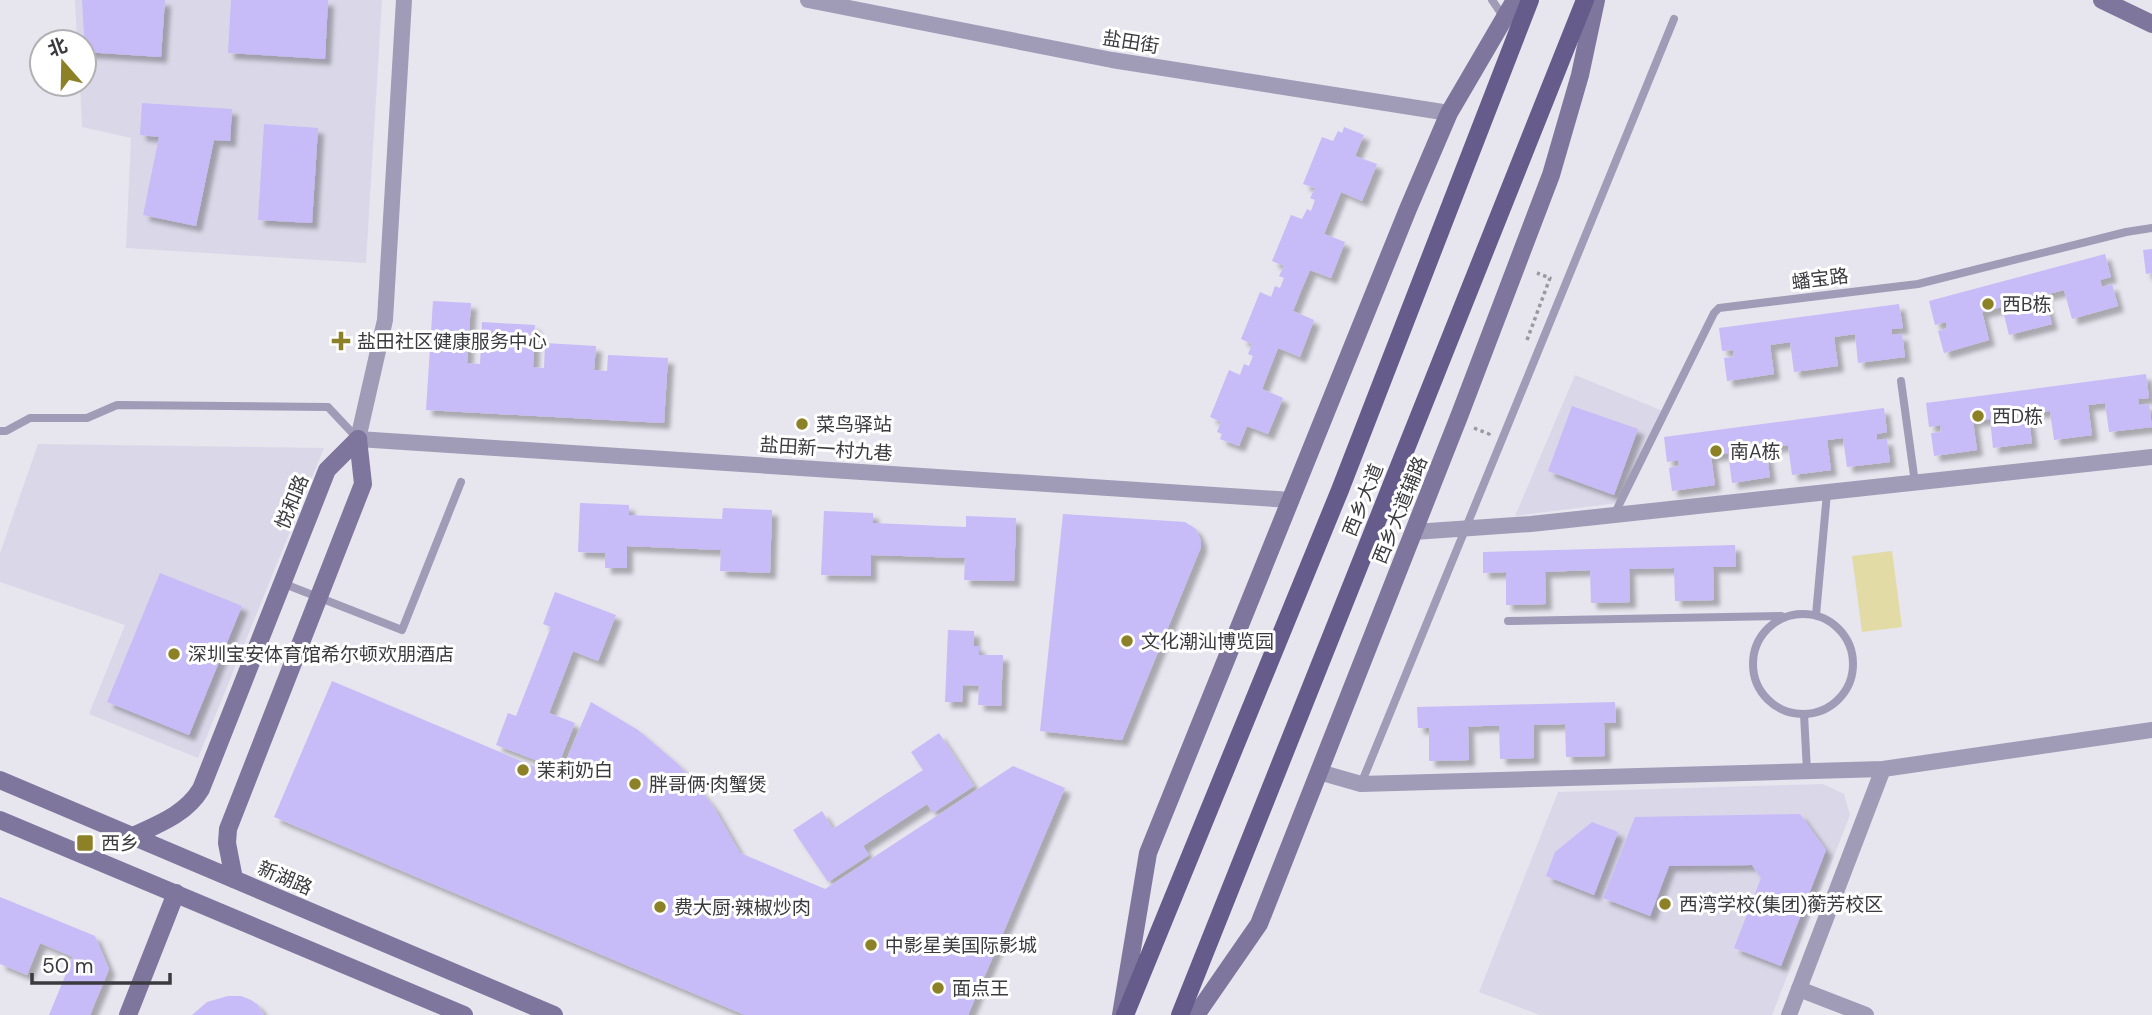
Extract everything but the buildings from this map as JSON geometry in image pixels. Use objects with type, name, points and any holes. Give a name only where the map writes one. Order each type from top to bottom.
[{"type":"main road","name":"西乡大道","points":[[1123,1015],[1340,490],[1530,0]]},
{"type":"main road","name":"西乡大道","points":[[1180,1015],[1585,0]]},
{"type":"street","points":[[234,879],[228,851],[228,829],[363,484],[358,439],[385,320],[404,0]]},
{"type":"street","name":"盐田街","points":[[808,0],[1112,60],[1449,113]]},
{"type":"street","points":[[1123,1015],[1147,853],[1449,113],[1514,0]]},
{"type":"street","name":"西乡大道辅路","points":[[1196,1015],[1259,924],[1414,532],[1551,174],[1580,75],[1596,0]]},
{"type":"street","points":[[2102,0],[2152,24]]},
{"type":"street","name":"盐田新一村九巷","points":[[358,439],[1291,500]]},
{"type":"street","name":"悦和路","points":[[133,836],[182,811],[201,789],[327,470],[358,439]]},
{"type":"street","points":[[1414,532],[1614,515],[2152,457]]},
{"type":"street","points":[[1319,772],[1361,784],[1883,769],[2152,730]]},
{"type":"street","points":[[1789,1015],[1883,769]]},
{"type":"street","name":"新湖路","points":[[0,780],[554,1015]]},
{"type":"street","points":[[0,820],[464,1015]]},
{"type":"street","points":[[128,1015],[176,893]]},
{"type":"street","points":[[1799,989],[1866,1015]]},
{"type":"lane","points":[[1492,0],[1504,18],[1518,29]]},
{"type":"lane","points":[[1361,784],[1674,19]]},
{"type":"lane","name":"蟠宝路","points":[[1614,515],[1718,309],[1918,284],[2126,232],[2152,228]]},
{"type":"lane","points":[[1901,382],[1915,483]]},
{"type":"lane","points":[[0,431],[6,431],[30,418],[87,418],[117,405],[328,407],[358,439]]},
{"type":"lane","points":[[282,583],[402,630],[461,482]]},
{"type":"lane","points":[[1816,615],[1827,493]]},
{"type":"lane","points":[[1508,621],[1784,616],[1802,613],[1816,615],[1840,629],[1853,654],[1849,685],[1839,699],[1821,711],[1804,714],[1787,712],[1771,704],[1760,692],[1753,675],[1753,655],[1759,637],[1772,623],[1784,616]]},
{"type":"lane","points":[[1804,714],[1807,771]]},
{"type":"path","points":[[1537,273],[1550,278],[1547,287]]},
{"type":"path","points":[[1474,428],[1489,434],[1493,425]]},
{"type":"shaded area","points":[[75,0],[382,0],[366,263],[126,248],[131,138],[82,127],[81,98],[98,98],[98,28],[76,28]]},
{"type":"shaded area","points":[[1575,375],[1663,411],[1617,503],[1515,516]]},
{"type":"shaded area","points":[[38,444],[324,448],[198,758],[89,714],[125,625],[0,582],[0,553]]},
{"type":"shaded area","points":[[1892,551],[1902,627],[1862,632],[1852,556]]},
{"type":"shaded area","name":"西湾学校(集团)蘅芳校区","points":[[1823,784],[1844,794],[1850,815],[1772,1015],[1540,1015],[1479,992],[1558,792]]},
{"type":"place","name":"西B栋","points":[[1988,304]]},
{"type":"place","name":"盐田社区健康服务中心","points":[[341,341]]},
{"type":"place","name":"西D栋","points":[[1978,416]]},
{"type":"place","name":"菜鸟驿站","points":[[802,424]]},
{"type":"place","name":"南A栋","points":[[1716,451]]},
{"type":"place","name":"文化潮汕博览园","points":[[1127,641]]},
{"type":"place","name":"深圳宝安体育馆希尔顿欢朋酒店","points":[[174,654]]},
{"type":"place","name":"茉莉奶白","points":[[523,770]]},
{"type":"place","name":"胖哥俩·肉蟹煲","points":[[635,784]]},
{"type":"place","name":"西乡","points":[[85,843]]},
{"type":"place","name":"西湾学校(集团)蘅芳校区","points":[[1665,904]]},
{"type":"place","name":"费大厨·辣椒炒肉","points":[[660,907]]},
{"type":"place","name":"中影星美国际影城","points":[[871,945]]},
{"type":"place","name":"面点王","points":[[938,988]]}]
